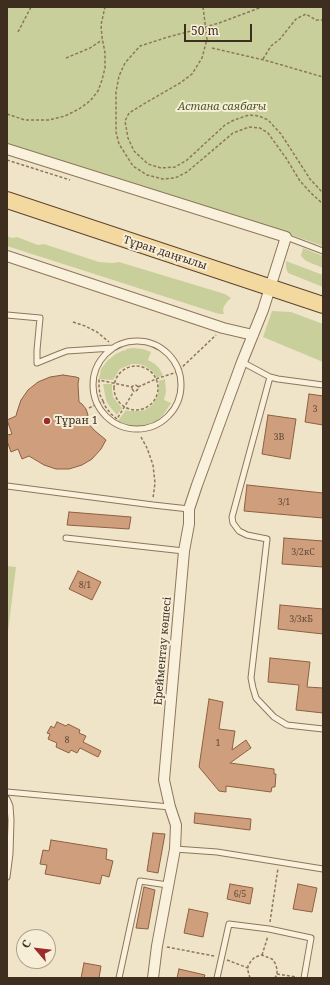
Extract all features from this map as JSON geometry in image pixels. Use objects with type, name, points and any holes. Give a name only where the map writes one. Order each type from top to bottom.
[{"type":"main road","name":"Тұран даңғылы","points":[[7,200],[323,305]]},
{"type":"street","points":[[7,149],[286,237]]},
{"type":"street","name":"Ерейментау көшесі","points":[[152,978],[156,946],[175,848],[176,825],[164,780],[184,551],[189,524],[189,509],[242,362],[263,310],[286,237]]},
{"type":"street","points":[[7,256],[223,328],[253,335]]},
{"type":"lane","points":[[286,237],[323,251]]},
{"type":"lane","points":[[7,315],[40,318],[36,364],[67,351],[114,348],[127,343],[140,342],[153,345],[164,351],[173,361],[178,372],[180,388],[177,402],[169,415],[158,424],[148,428],[128,428],[109,420],[102,412],[100,402],[93,391],[93,378],[97,366],[104,356],[114,348]]},
{"type":"lane","points":[[242,362],[270,377],[323,385]]},
{"type":"lane","points":[[270,377],[232,516],[233,523],[239,531],[247,536],[267,539],[251,678],[256,698],[274,717],[287,724],[323,729]]},
{"type":"lane","points":[[7,486],[153,506],[189,509]]},
{"type":"lane","points":[[66,538],[184,551]]},
{"type":"lane","points":[[7,792],[170,807]]},
{"type":"lane","points":[[7,799],[10,806],[11,820],[10,854],[7,877]]},
{"type":"lane","points":[[175,848],[217,852],[323,869]]},
{"type":"lane","points":[[119,978],[140,881],[168,884]]},
{"type":"lane","points":[[217,978],[229,924],[269,929],[311,938],[304,978]]},
{"type":"path","points":[[18,32],[31,7]]},
{"type":"path","points":[[7,114],[25,120],[49,120],[65,116],[79,109],[90,101],[98,91],[105,68],[105,53],[101,25],[106,7]]},
{"type":"path","points":[[203,7],[208,39],[202,58],[192,74],[180,83],[128,113],[125,121],[128,138],[134,151],[148,164],[161,168],[175,167],[187,160],[225,125],[249,115],[259,116],[268,120],[281,134],[310,179],[323,193]]},
{"type":"path","points":[[262,7],[219,23],[140,46],[125,63],[119,76],[116,92],[116,132],[119,144],[133,166],[147,175],[163,179],[175,178],[187,172],[233,133],[249,127],[260,128],[268,133],[300,181],[323,204]]},
{"type":"path","points":[[262,60],[271,46],[280,39],[296,19],[306,14],[316,20],[323,20]]},
{"type":"path","points":[[66,58],[90,48],[102,40]]},
{"type":"path","points":[[212,48],[323,77]]},
{"type":"path","points":[[73,322],[97,332],[110,342],[114,348]]},
{"type":"path","points":[[138,387],[135,385],[132,387],[100,380],[100,402],[117,418],[134,391],[138,390],[138,387],[178,372],[223,328]]},
{"type":"path","points":[[131,366],[146,368],[156,379],[158,386],[155,399],[145,408],[131,410],[119,402],[115,396],[114,388],[118,374],[131,366]]},
{"type":"path","points":[[132,387],[132,390],[134,391]]},
{"type":"path","points":[[89,408],[100,402]]},
{"type":"path","points":[[141,437],[153,465],[155,483],[153,506]]},
{"type":"path","points":[[262,955],[269,929],[279,863]]},
{"type":"path","points":[[156,946],[221,958],[248,968]]},
{"type":"path","points":[[250,978],[248,975],[248,968],[251,960],[262,955],[272,959],[275,963],[277,969],[275,978]]},
{"type":"path","points":[[277,974],[304,978]]},
{"type":"green space","name":"Астана саябағы","points":[[7,7],[323,7],[323,246],[240,217],[7,144]]},
{"type":"green space","points":[[7,236],[12,238],[17,237],[38,245],[44,244],[99,262],[119,262],[225,294],[231,298],[224,306],[224,314],[219,314],[7,246]]},
{"type":"green space","points":[[303,248],[323,256],[323,268],[306,261],[301,256]]},
{"type":"green space","points":[[286,261],[323,275],[323,287],[288,273]]},
{"type":"green space","points":[[272,311],[291,312],[323,324],[323,362],[263,337]]},
{"type":"green space","points":[[133,348],[151,352],[148,360],[159,368],[163,375],[157,378],[152,371],[145,366],[132,364],[120,369],[113,380],[99,379],[101,369],[108,360],[126,349]]},
{"type":"green space","points":[[165,379],[166,392],[164,400],[171,403],[164,414],[157,421],[146,426],[133,427],[117,422],[126,410],[139,411],[145,410],[151,406],[158,395],[158,381]]},
{"type":"green space","points":[[103,384],[112,384],[113,397],[122,408],[117,415],[106,400]]},
{"type":"green space","points":[[7,566],[16,567],[7,640]]},
{"type":"building","name":"Тұран 1","points":[[63,375],[79,378],[79,402],[86,409],[88,415],[86,421],[106,440],[101,449],[92,459],[82,465],[69,469],[56,469],[44,465],[29,456],[22,459],[18,449],[11,452],[7,441],[7,435],[12,434],[7,420],[16,416],[21,400],[28,390],[38,382],[50,377]]},
{"type":"building","points":[[309,394],[323,396],[323,425],[305,422]]},
{"type":"building","points":[[268,415],[296,419],[290,459],[262,454]]},
{"type":"building","points":[[247,485],[323,493],[323,518],[244,511]]},
{"type":"building","points":[[69,512],[131,517],[129,529],[67,525]]},
{"type":"building","points":[[284,538],[323,541],[323,567],[282,564]]},
{"type":"building","points":[[78,571],[101,582],[92,600],[69,589]]},
{"type":"building","points":[[280,605],[323,609],[323,634],[278,629]]},
{"type":"building","points":[[270,658],[310,662],[307,687],[323,688],[323,713],[296,710],[299,685],[268,682]]},
{"type":"building","points":[[209,699],[223,702],[219,729],[235,731],[232,750],[246,740],[251,748],[230,763],[274,769],[274,774],[276,774],[275,787],[272,787],[271,792],[226,786],[226,792],[219,791],[199,767]]},
{"type":"building","points":[[57,722],[66,726],[68,724],[80,730],[79,733],[86,736],[83,742],[101,751],[98,757],[80,748],[77,753],[71,750],[69,753],[56,747],[57,743],[48,739],[50,734],[47,733],[51,726],[54,728]]},
{"type":"building","points":[[195,813],[251,819],[250,830],[194,823]]},
{"type":"building","points":[[153,833],[165,834],[158,873],[147,871]]},
{"type":"building","points":[[51,840],[107,849],[106,859],[113,861],[109,877],[102,875],[100,884],[45,874],[47,865],[40,864],[43,850],[49,851]]},
{"type":"building","points":[[230,884],[253,888],[250,904],[227,899]]},
{"type":"building","points":[[298,884],[317,888],[312,912],[293,909]]},
{"type":"building","points":[[144,887],[155,890],[148,929],[136,928]]},
{"type":"building","points":[[189,909],[208,913],[203,937],[184,933]]},
{"type":"building","points":[[84,963],[101,966],[99,978],[81,978]]},
{"type":"building","points":[[179,969],[205,975],[204,978],[177,978]]},
{"type":"place","name":"Тұран 1","points":[[47,421]]}]
